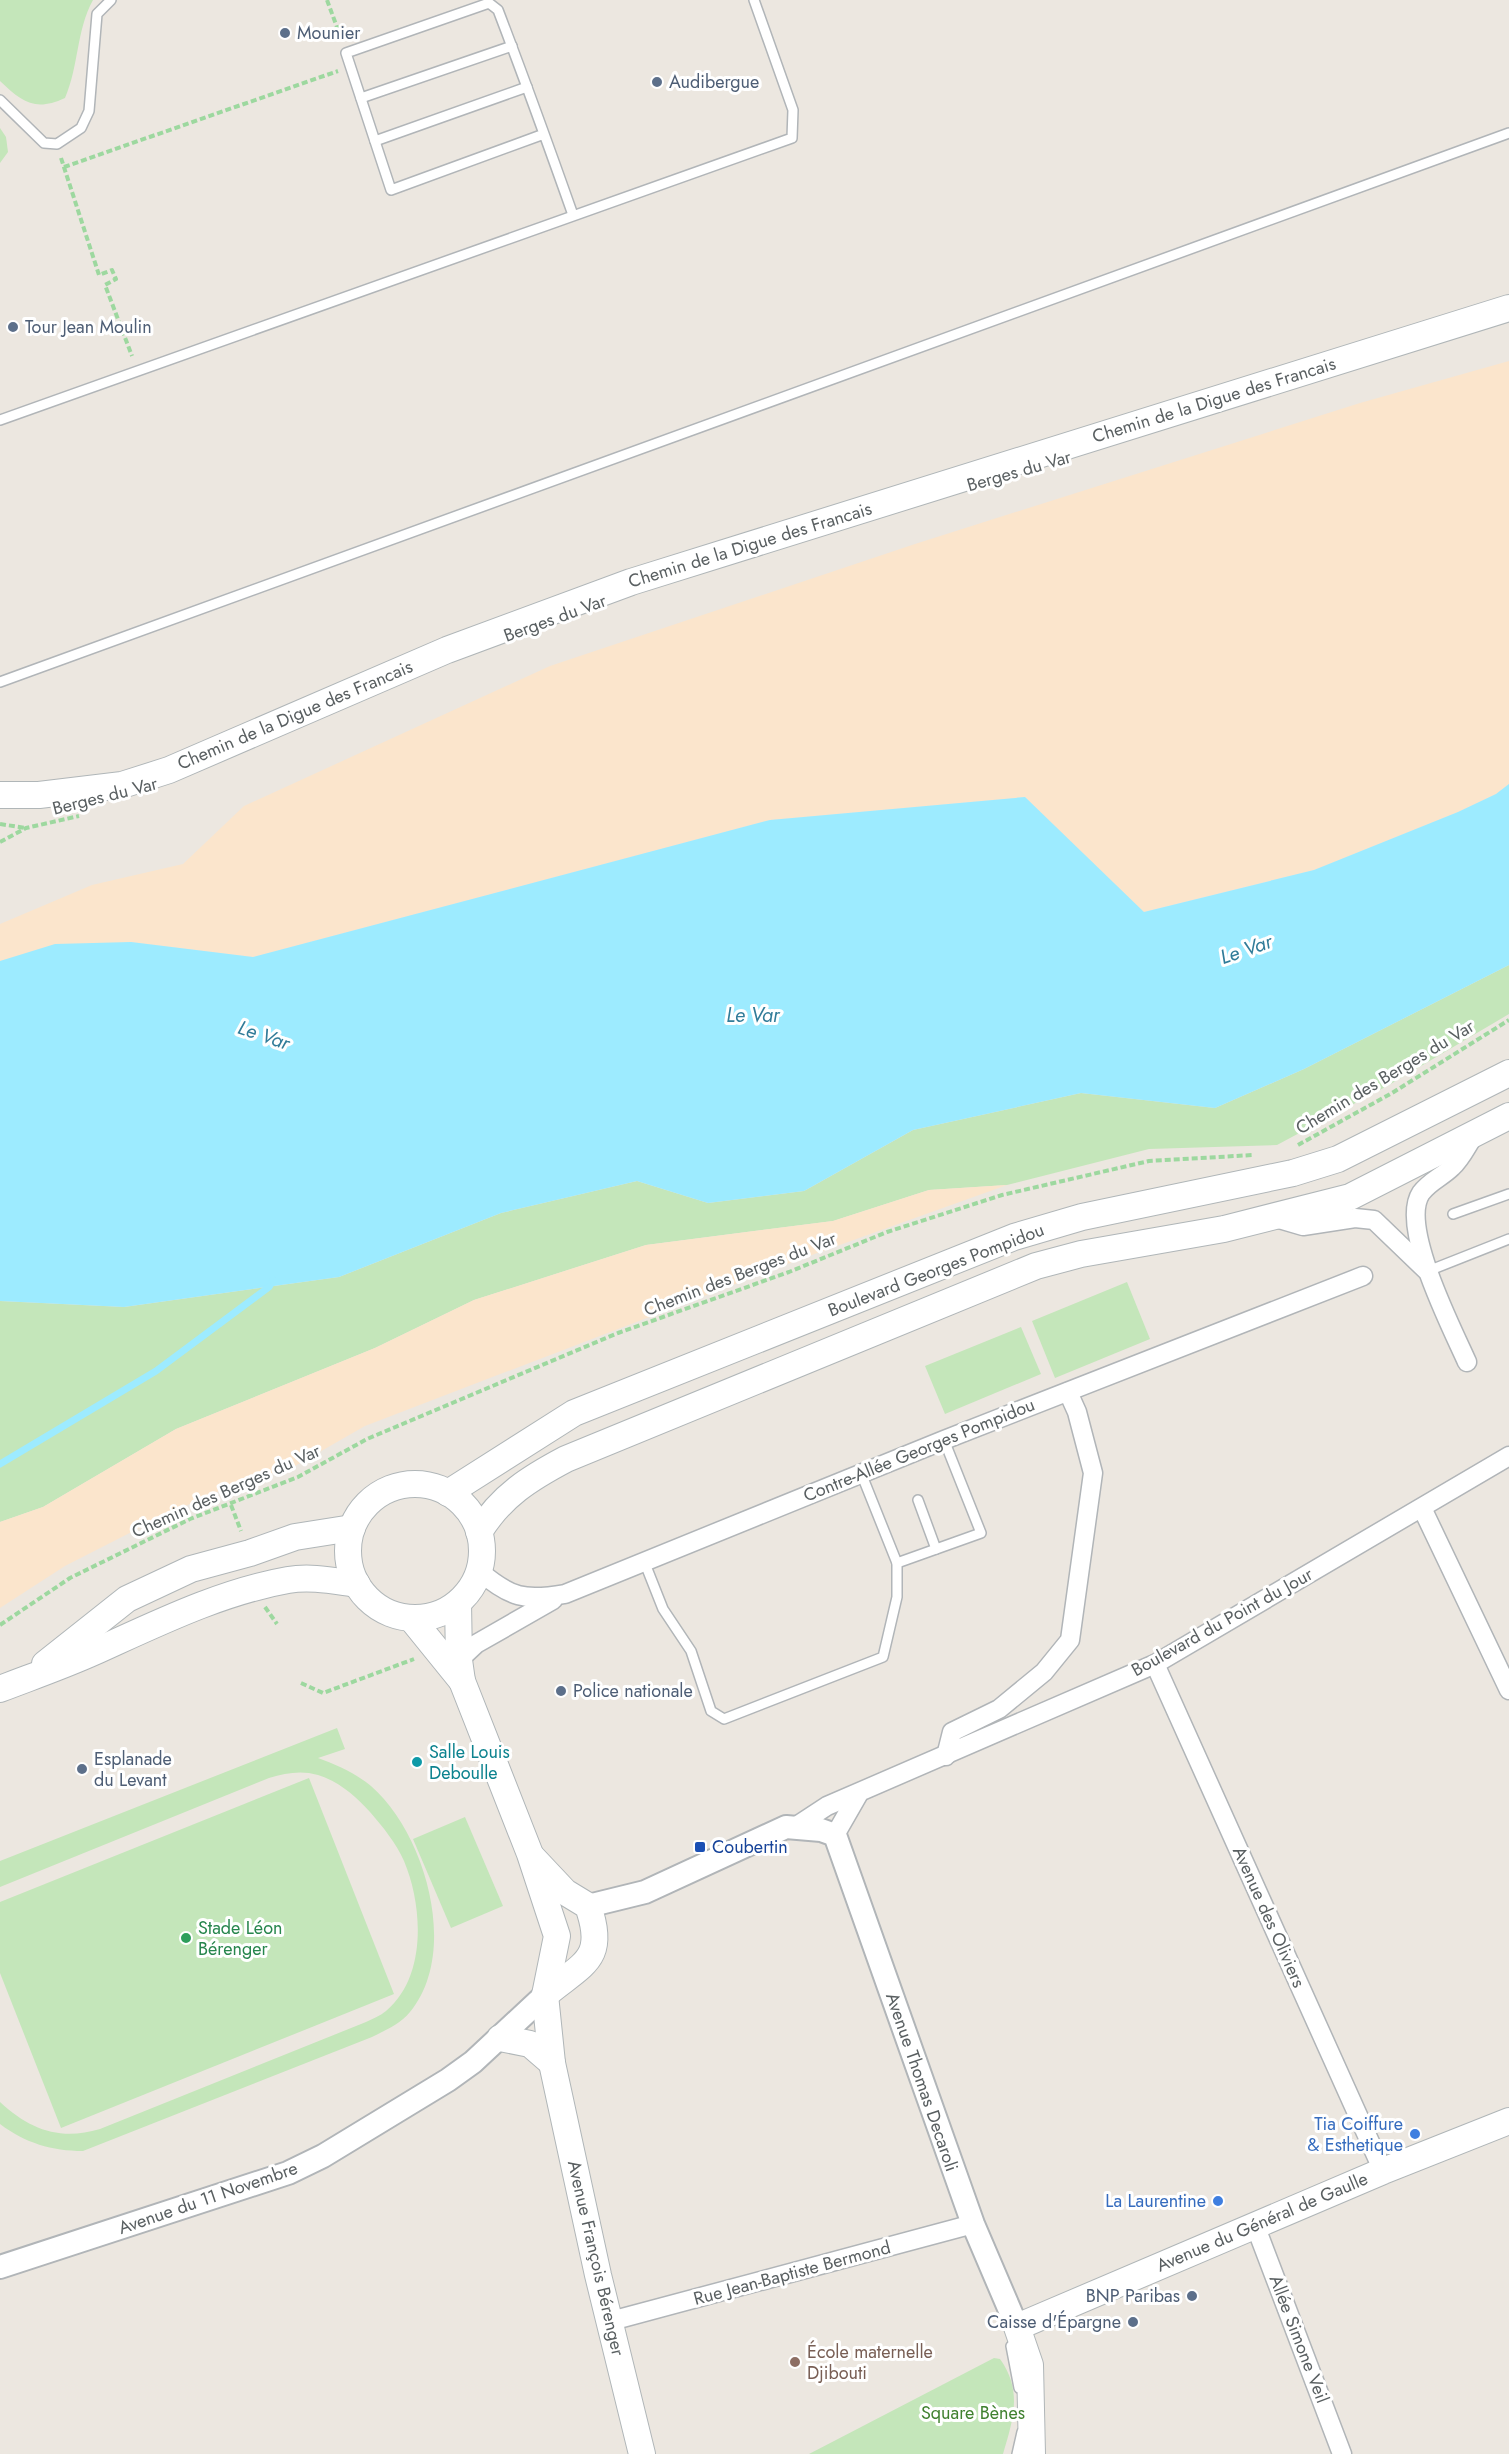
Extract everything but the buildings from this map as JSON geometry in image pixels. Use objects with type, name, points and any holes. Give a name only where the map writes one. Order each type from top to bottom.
[{"type":"main road","name":"Chemin de la Digue des Francais","points":[[0,795],[71,792],[131,782],[169,770],[447,650],[631,582],[1509,308]]},
{"type":"main road","name":"Boulevard Georges Pompidou","points":[[448,1493],[574,1413],[1002,1241],[1082,1217],[1293,1173],[1338,1160],[1509,1073]]},
{"type":"main road","name":"Boulevard Georges Pompidou","points":[[479,1532],[491,1512],[509,1494],[528,1479],[566,1458],[1036,1266],[1081,1254],[1224,1229],[1350,1197],[1509,1116]]},
{"type":"main road","points":[[411,1484],[430,1486],[448,1493],[472,1516],[479,1532],[482,1558],[471,1588],[458,1603],[428,1617],[411,1618],[394,1615],[380,1608],[366,1598],[350,1566],[348,1547],[352,1528],[361,1511],[375,1497],[392,1488],[411,1484]]},
{"type":"main road","points":[[29,1678],[127,1599],[180,1574],[296,1537],[352,1528]]},
{"type":"main road","points":[[0,1689],[173,1616],[257,1587],[289,1580],[317,1578],[357,1584]]},
{"type":"main road","points":[[458,1603],[461,1671],[530,1854],[557,1936],[592,1953]]},
{"type":"main road","points":[[411,1618],[461,1671]]},
{"type":"main road","points":[[530,1854],[566,1892],[588,1906],[595,1932],[596,1946],[590,1958],[545,1995]]},
{"type":"main road","points":[[557,1936],[588,1906]]},
{"type":"main road","name":"Avenue François Bérenger","points":[[557,1936],[545,1995],[552,2062],[598,2275],[642,2454]]},
{"type":"main road","points":[[500,2038],[530,2044],[552,2062]]},
{"type":"main road","name":"Avenue du Général de Gaulle","points":[[1017,2327],[1383,2171],[1509,2121]]},
{"type":"main road","points":[[1017,2327],[1030,2365],[1032,2454]]},
{"type":"street","points":[[1467,1362],[1428,1271],[1414,1216],[1419,1196],[1432,1180],[1452,1167],[1478,1130]]},
{"type":"street","points":[[1270,1217],[1303,1226],[1355,1218],[1374,1220],[1428,1271]]},
{"type":"street","name":"Contre-Allée Georges Pompidou","points":[[479,1571],[514,1595],[533,1600],[565,1594],[861,1473],[1363,1276]]},
{"type":"street","points":[[946,1756],[952,1732],[999,1709],[1044,1672],[1070,1640],[1093,1473],[1077,1412],[1068,1392]]},
{"type":"street","name":"Boulevard du Point du Jour","points":[[795,1827],[827,1806],[858,1795],[1155,1664],[1509,1456]]},
{"type":"street","points":[[1422,1508],[1509,1690]]},
{"type":"street","points":[[461,1671],[476,1644],[565,1594]]},
{"type":"street","name":"Avenue des Oliviers","points":[[1155,1664],[1383,2171]]},
{"type":"street","points":[[835,1835],[858,1795]]},
{"type":"street","name":"Boulevard du Point du Jour","points":[[588,1906],[625,1899],[645,1892],[786,1827],[835,1835]]},
{"type":"street","name":"Avenue Thomas Decaroli","points":[[835,1835],[973,2224],[1017,2327]]},
{"type":"street","name":"Avenue du 11 Novembre","points":[[0,2267],[288,2173],[323,2156],[448,2080],[500,2038],[545,1995]]},
{"type":"street","name":"Rue Jean-Baptiste Bermond","points":[[611,2321],[973,2224]]},
{"type":"street","name":"Allée Simone Veil","points":[[1255,2225],[1342,2454]]},
{"type":"lane","points":[[0,100],[44,142],[57,144],[81,128],[89,111],[97,14],[111,0]]},
{"type":"lane","points":[[0,420],[792,138],[793,110],[754,0]]},
{"type":"lane","points":[[544,134],[391,189],[346,53],[489,1],[498,10],[527,87],[544,134],[573,215]]},
{"type":"lane","points":[[361,98],[512,46]]},
{"type":"lane","points":[[375,141],[527,87]]},
{"type":"lane","points":[[0,682],[1508,131]]},
{"type":"lane","points":[[1453,1214],[1509,1194]]},
{"type":"lane","points":[[1428,1271],[1509,1239]]},
{"type":"lane","points":[[897,1563],[981,1533],[944,1440]]},
{"type":"lane","points":[[644,1561],[663,1609],[691,1652],[711,1711],[724,1719],[883,1657],[897,1596],[897,1563],[861,1473]]},
{"type":"lane","points":[[918,1500],[936,1549]]},
{"type":"lane","points":[[1017,2327],[1011,2342],[1023,2428],[1017,2454]]},
{"type":"path","points":[[327,0],[346,53]]},
{"type":"path","points":[[64,167],[350,67]]},
{"type":"path","points":[[57,144],[99,275],[112,270],[116,279],[105,285],[137,371]]},
{"type":"path","name":"Berges du Var","points":[[0,842],[26,828],[91,814]]},
{"type":"path","points":[[0,824],[26,828]]},
{"type":"path","name":"Chemin des Berges du Var","points":[[1291,1149],[1392,1093],[1509,1020]]},
{"type":"path","name":"Chemin des Berges du Var","points":[[0,1625],[70,1578],[190,1519],[298,1478],[367,1439],[608,1338],[789,1272],[887,1232],[1002,1195],[1149,1161],[1264,1155]]},
{"type":"path","points":[[301,1683],[323,1693],[376,1676],[422,1656]]},
{"type":"green space","points":[[0,0],[93,0],[83,24],[73,74],[65,98],[45,104],[30,103],[0,81]]},
{"type":"green space","points":[[0,128],[6,137],[8,152],[0,163]]},
{"type":"green space","points":[[1509,965],[1509,1014],[1389,1085],[1277,1145],[1149,1149],[1007,1185],[929,1190],[833,1221],[646,1245],[474,1300],[375,1348],[176,1429],[43,1507],[0,1522],[0,1301],[124,1307],[339,1277],[501,1213],[637,1181],[708,1203],[804,1191],[913,1130],[1081,1093],[1215,1108],[1304,1069]]},
{"type":"green space","points":[[1127,1282],[1150,1339],[1055,1378],[1032,1321]]},
{"type":"green space","points":[[1021,1327],[1041,1374],[945,1414],[925,1366]]},
{"type":"green space","points":[[337,1728],[345,1749],[318,1758],[359,1777],[371,1786],[390,1807],[407,1833],[420,1862],[430,1894],[434,1926],[433,1958],[425,1987],[410,2012],[388,2029],[372,2037],[83,2151],[39,2145],[9,2131],[0,2124],[0,2102],[23,2120],[47,2130],[72,2134],[100,2129],[366,2022],[384,2013],[399,1997],[409,1980],[418,1940],[415,1899],[404,1861],[389,1835],[353,1795],[318,1775],[294,1773],[269,1778],[0,1887],[0,1861]]},
{"type":"green space","name":"Stade Léon Bérenger","points":[[309,1778],[394,1994],[61,2128],[0,1973],[0,1902]]},
{"type":"green space","points":[[465,1817],[503,1906],[451,1928],[413,1839]]},
{"type":"green space","name":"Square Bènes","points":[[994,2358],[1000,2359],[1007,2371],[1014,2394],[1013,2417],[1003,2454],[809,2454]]},
{"type":"sand","points":[[1509,361],[1509,784],[1496,794],[1458,812],[1314,870],[1143,912],[1025,797],[770,820],[253,957],[131,942],[0,961],[0,924],[92,885],[183,864],[244,806],[550,666],[915,544],[1360,403]]},
{"type":"sand","points":[[1007,1185],[795,1261],[365,1426],[295,1466],[219,1491],[163,1516],[65,1566],[0,1608],[0,1522],[43,1507],[176,1429],[375,1348],[474,1300],[646,1245],[833,1221],[929,1190]]},
{"type":"water","name":"Le Var","points":[[1509,784],[1509,965],[1304,1069],[1215,1108],[1081,1093],[913,1130],[804,1191],[708,1203],[637,1181],[501,1213],[339,1277],[124,1307],[0,1301],[0,961],[55,944],[131,942],[253,957],[770,820],[1025,797],[1144,912],[1314,870],[1458,812],[1496,794]]},
{"type":"waterway","points":[[0,1464],[156,1371],[269,1287],[273,1280]]},
{"type":"place","name":"Mounier","points":[[285,33]]},
{"type":"place","name":"Audibergue","points":[[657,82]]},
{"type":"place","name":"Tour Jean Moulin","points":[[13,327]]},
{"type":"place","name":"Police nationale","points":[[561,1691]]},
{"type":"place","name":"Salle Louis Deboulle","points":[[417,1762]]},
{"type":"place","name":"Esplanade du Levant","points":[[82,1769]]},
{"type":"place","name":"Coubertin","points":[[700,1847]]},
{"type":"place","name":"Stade Léon Bérenger","points":[[186,1938]]},
{"type":"place","name":"Tia Coiffure & Esthetique","points":[[1415,2134]]},
{"type":"place","name":"La Laurentine","points":[[1218,2201]]},
{"type":"place","name":"BNP Paribas","points":[[1192,2296]]},
{"type":"place","name":"Caisse d'Épargne","points":[[1133,2322]]},
{"type":"place","name":"École maternelle Djibouti","points":[[795,2362]]}]
